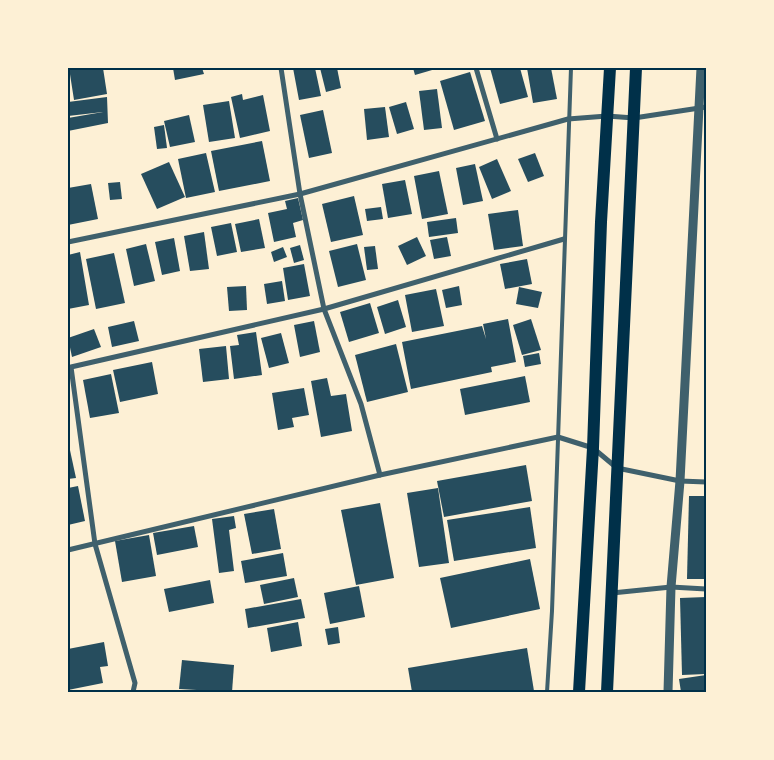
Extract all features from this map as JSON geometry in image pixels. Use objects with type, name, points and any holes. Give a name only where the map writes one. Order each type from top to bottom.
[{"type":"main road","points":[[579,692],[593,448],[610,68]]},
{"type":"main road","points":[[607,692],[636,68]]},
{"type":"street","points":[[281,68],[300,194],[324,309],[361,404],[380,475]]},
{"type":"street","points":[[476,68],[497,139]]},
{"type":"street","points":[[668,692],[670,587],[680,481],[703,107],[701,68]]},
{"type":"street","points":[[68,242],[300,194],[568,119],[607,116],[634,118],[703,107]]},
{"type":"street","points":[[133,692],[135,683],[95,544],[71,367],[324,309],[564,240]]},
{"type":"street","points":[[68,550],[380,475],[558,437],[593,448],[617,468],[680,481],[706,482]]},
{"type":"street","points":[[612,593],[670,587],[706,589]]},
{"type":"lane","points":[[547,692],[571,68]]},
{"type":"building","points":[[69,68],[103,68],[107,94],[74,100]]},
{"type":"building","points":[[173,68],[202,68],[204,74],[175,80]]},
{"type":"building","points":[[293,68],[315,68],[321,96],[299,100]]},
{"type":"building","points":[[320,68],[337,68],[341,88],[326,92]]},
{"type":"building","points":[[413,68],[439,68],[415,75]]},
{"type":"building","points":[[490,68],[520,68],[528,97],[500,104]]},
{"type":"building","points":[[527,68],[551,68],[557,99],[533,103]]},
{"type":"building","points":[[470,72],[485,121],[454,130],[440,81]]},
{"type":"building","points":[[437,89],[442,128],[424,130],[419,91]]},
{"type":"building","points":[[242,94],[243,100],[263,95],[270,131],[240,138],[231,97]]},
{"type":"building","points":[[107,97],[108,123],[68,131],[68,118],[103,112],[68,116],[68,102]]},
{"type":"building","points":[[229,101],[235,138],[209,142],[203,105]]},
{"type":"building","points":[[406,102],[414,129],[397,134],[389,107]]},
{"type":"building","points":[[385,107],[389,137],[367,140],[364,109]]},
{"type":"building","points":[[323,110],[332,153],[309,158],[300,115]]},
{"type":"building","points":[[189,115],[195,142],[170,147],[164,121]]},
{"type":"building","points":[[164,125],[167,148],[157,149],[154,127]]},
{"type":"building","points":[[262,141],[270,181],[219,191],[211,151]]},
{"type":"building","points":[[206,153],[215,192],[186,198],[178,159]]},
{"type":"building","points":[[535,153],[544,176],[528,182],[518,159]]},
{"type":"building","points":[[497,159],[511,191],[492,199],[479,167]]},
{"type":"building","points":[[169,162],[185,197],[157,209],[141,174]]},
{"type":"building","points":[[475,164],[483,201],[463,205],[456,168]]},
{"type":"building","points":[[439,171],[448,214],[422,219],[414,176]]},
{"type":"building","points":[[405,180],[412,214],[388,218],[382,184]]},
{"type":"building","points":[[120,182],[122,199],[110,200],[108,183]]},
{"type":"building","points":[[91,184],[98,219],[68,225],[68,188]]},
{"type":"building","points":[[354,196],[363,235],[331,242],[322,204]]},
{"type":"building","points":[[298,198],[303,220],[293,223],[296,237],[274,242],[268,213],[287,209],[285,201]]},
{"type":"building","points":[[381,207],[383,219],[367,221],[365,209]]},
{"type":"building","points":[[518,210],[523,246],[494,250],[488,214]]},
{"type":"building","points":[[456,218],[458,233],[429,237],[427,222]]},
{"type":"building","points":[[259,219],[265,248],[241,252],[235,224]]},
{"type":"building","points":[[231,223],[237,252],[217,256],[211,227]]},
{"type":"building","points":[[204,232],[209,269],[190,271],[184,236]]},
{"type":"building","points":[[417,237],[426,256],[407,265],[398,246]]},
{"type":"building","points":[[447,237],[451,256],[434,259],[430,240]]},
{"type":"building","points":[[174,238],[180,271],[162,275],[155,242]]},
{"type":"building","points":[[146,244],[155,281],[134,286],[126,249]]},
{"type":"building","points":[[357,244],[366,280],[338,287],[329,251]]},
{"type":"building","points":[[300,245],[304,260],[294,263],[290,248]]},
{"type":"building","points":[[375,246],[378,269],[367,270],[364,247]]},
{"type":"building","points":[[283,247],[287,257],[274,262],[271,252]]},
{"type":"building","points":[[80,252],[89,305],[68,309],[68,266],[70,265],[68,255]]},
{"type":"building","points":[[114,253],[125,303],[96,309],[86,259]]},
{"type":"building","points":[[527,259],[532,284],[505,289],[500,264]]},
{"type":"building","points":[[304,264],[310,296],[288,300],[283,268]]},
{"type":"building","points":[[282,281],[285,301],[267,304],[264,284]]},
{"type":"building","points":[[246,286],[247,310],[229,311],[227,287]]},
{"type":"building","points":[[459,286],[462,305],[446,308],[442,290]]},
{"type":"building","points":[[519,287],[542,292],[538,308],[516,304]]},
{"type":"building","points":[[436,289],[444,326],[412,332],[405,295]]},
{"type":"building","points":[[398,300],[406,327],[385,334],[377,307]]},
{"type":"building","points":[[370,303],[379,333],[349,342],[340,312]]},
{"type":"building","points":[[508,319],[516,362],[491,367],[492,372],[411,389],[402,342],[482,326],[486,339],[483,324]]},
{"type":"building","points":[[531,319],[541,350],[522,355],[513,325]]},
{"type":"building","points":[[134,321],[139,341],[112,347],[108,327]]},
{"type":"building","points":[[314,321],[320,352],[300,357],[294,325]]},
{"type":"building","points":[[94,329],[101,347],[72,357],[68,338]]},
{"type":"building","points":[[256,332],[262,375],[234,379],[230,346],[239,345],[237,335]]},
{"type":"building","points":[[281,333],[289,363],[269,368],[261,338]]},
{"type":"building","points":[[396,344],[408,392],[367,402],[355,355]]},
{"type":"building","points":[[226,346],[229,379],[203,382],[199,349]]},
{"type":"building","points":[[539,353],[541,364],[525,367],[523,356]]},
{"type":"building","points":[[152,362],[158,394],[120,402],[113,370]]},
{"type":"building","points":[[111,374],[119,413],[90,418],[83,380]]},
{"type":"building","points":[[525,376],[530,402],[465,415],[460,389]]},
{"type":"building","points":[[327,378],[331,396],[346,394],[352,431],[321,437],[311,381]]},
{"type":"building","points":[[304,388],[309,415],[292,418],[294,427],[278,430],[272,393]]},
{"type":"building","points":[[68,441],[76,478],[68,479]]},
{"type":"building","points":[[526,465],[532,501],[444,517],[437,481]]},
{"type":"building","points":[[78,486],[85,521],[68,525],[68,488]]},
{"type":"building","points":[[438,488],[449,563],[419,567],[407,493]]},
{"type":"building","points":[[689,496],[706,496],[706,579],[687,579]]},
{"type":"building","points":[[380,503],[394,578],[356,585],[341,510]]},
{"type":"building","points":[[530,507],[536,548],[454,561],[447,520]]},
{"type":"building","points":[[274,509],[281,549],[252,554],[244,514]]},
{"type":"building","points":[[234,516],[236,528],[229,530],[234,571],[219,573],[212,519]]},
{"type":"building","points":[[194,526],[198,547],[157,555],[153,533]]},
{"type":"building","points":[[149,535],[156,576],[122,582],[115,541]]},
{"type":"building","points":[[283,553],[287,576],[245,583],[241,561]]},
{"type":"building","points":[[530,559],[540,609],[451,628],[440,578]]},
{"type":"building","points":[[294,578],[298,597],[264,604],[260,585]]},
{"type":"building","points":[[210,580],[214,603],[169,612],[164,589]]},
{"type":"building","points":[[359,586],[365,617],[330,624],[324,593]]},
{"type":"building","points":[[706,597],[706,674],[682,675],[680,598]]},
{"type":"building","points":[[301,599],[305,618],[248,628],[245,609]]},
{"type":"building","points":[[298,622],[302,646],[271,652],[267,628]]},
{"type":"building","points":[[338,627],[340,643],[328,645],[325,629]]},
{"type":"building","points":[[104,642],[108,666],[100,667],[103,683],[68,690],[68,649]]},
{"type":"building","points":[[527,648],[534,691],[412,692],[408,668]]},
{"type":"building","points":[[182,660],[234,665],[232,692],[179,689]]},
{"type":"building","points":[[706,675],[706,692],[681,692],[679,679]]}]
